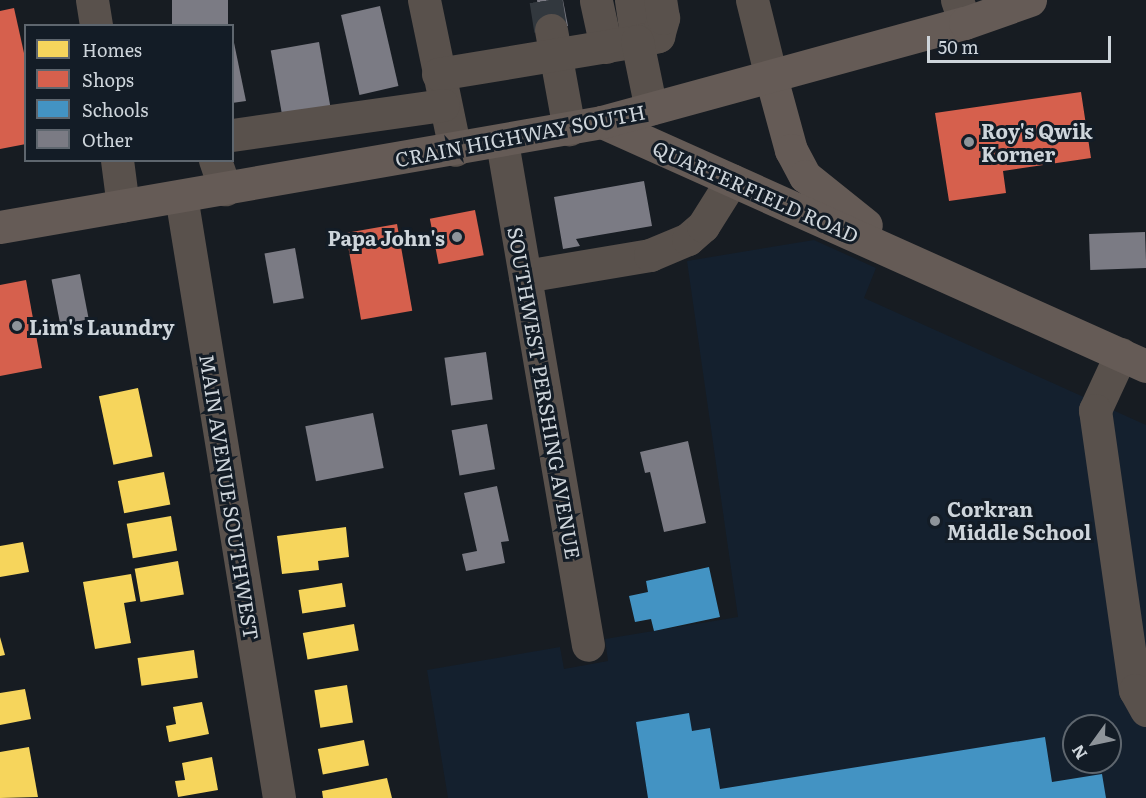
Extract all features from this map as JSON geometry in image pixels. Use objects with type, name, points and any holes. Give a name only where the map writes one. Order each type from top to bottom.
[{"type":"main road","name":"CRAIN HIGHWAY SOUTH","points":[[0,227],[181,196],[220,175],[455,150],[602,123],[771,77],[961,12],[1030,0]]},
{"type":"main road","name":"QUARTERFIELD ROAD","points":[[771,77],[792,150],[805,176],[911,259]]},
{"type":"main road","name":"QUARTERFIELD ROAD","points":[[602,123],[1134,360]]},
{"type":"street","points":[[92,0],[96,24]]},
{"type":"street","points":[[424,0],[455,150]]},
{"type":"street","points":[[631,0],[651,109]]},
{"type":"street","points":[[234,135],[441,90],[553,43],[606,47],[658,36],[663,18],[660,0]]},
{"type":"street","points":[[752,0],[771,77]]},
{"type":"street","points":[[596,1],[606,47]]},
{"type":"street","points":[[553,43],[569,129]]},
{"type":"street","name":"SOUTHWEST PERSHING AVENUE","points":[[502,142],[588,645]]},
{"type":"street","points":[[117,162],[123,206]]},
{"type":"street","points":[[525,276],[650,255],[688,239],[703,226],[732,180]]},
{"type":"street","name":"MAIN AVENUE SOUTHWEST","points":[[181,196],[279,798]]},
{"type":"street","points":[[1134,360],[1095,410],[1135,690],[1146,710]]},
{"type":"shaded area","name":"Corkran Middle School","points":[[814,240],[876,268],[864,298],[1146,425],[1146,798],[448,798],[427,670],[560,647],[564,669],[608,661],[605,639],[738,617],[687,261]]},
{"type":"building: Homes","points":[[138,388],[153,456],[113,465],[99,396]]},
{"type":"building: Homes","points":[[164,472],[170,504],[124,513],[118,481]]},
{"type":"building: Homes","points":[[171,516],[177,550],[133,558],[127,524]]},
{"type":"building: Homes","points":[[346,527],[349,557],[318,561],[319,570],[282,574],[277,536]]},
{"type":"building: Homes","points":[[23,542],[29,572],[0,577],[0,546]]},
{"type":"building: Homes","points":[[178,561],[184,594],[141,602],[135,569]]},
{"type":"building: Homes","points":[[131,574],[136,601],[124,603],[131,643],[95,649],[83,582]]},
{"type":"building: Homes","points":[[342,583],[346,607],[302,614],[299,590]]},
{"type":"building: Homes","points":[[354,624],[359,651],[307,660],[303,633]]},
{"type":"building: Homes","points":[[0,637],[5,655],[0,656]]},
{"type":"building: Homes","points":[[194,650],[198,678],[141,686],[138,658]]},
{"type":"building: Homes","points":[[347,685],[353,723],[320,728],[314,690]]},
{"type":"building: Homes","points":[[25,689],[31,719],[0,725],[0,693]]},
{"type":"building: Homes","points":[[202,702],[209,734],[169,742],[166,726],[176,724],[173,707]]},
{"type":"building: Homes","points":[[364,740],[369,766],[323,774],[318,749]]},
{"type":"building: Homes","points":[[29,747],[38,797],[0,798],[0,752]]},
{"type":"building: Homes","points":[[212,757],[218,790],[178,797],[175,781],[185,780],[182,763]]},
{"type":"building: Homes","points":[[387,778],[392,798],[323,798],[322,791]]},
{"type":"building: Shops","points":[[14,8],[24,53],[24,144],[0,149],[0,11]]},
{"type":"building: Shops","points":[[1081,92],[1091,158],[1003,171],[1006,193],[949,201],[935,113]]},
{"type":"building: Shops","name":"Papa John's","points":[[475,210],[484,255],[439,264],[430,219]]},
{"type":"building: Shops","points":[[397,224],[412,311],[361,320],[346,233]]},
{"type":"building: Shops","name":"Lim's Laundry","points":[[26,280],[42,368],[0,376],[0,285]]},
{"type":"building: Schools","points":[[709,567],[720,617],[654,631],[651,619],[635,622],[629,596],[648,592],[646,581]]},
{"type":"building: Schools","points":[[689,713],[692,731],[710,728],[720,789],[1045,737],[1052,782],[1102,774],[1106,798],[648,798],[636,722]]},
{"type":"building: Other","points":[[172,0],[228,0],[228,24],[172,24]]},
{"type":"building: Other","points":[[537,0],[563,0],[568,26],[541,31]]},
{"type":"building: Other","points":[[380,6],[398,86],[359,95],[341,15]]},
{"type":"building: Other","points":[[319,42],[331,110],[283,118],[271,51]]},
{"type":"building: Other","points":[[234,43],[246,101],[234,103]]},
{"type":"building: Other","points":[[644,181],[652,226],[576,239],[580,246],[563,249],[554,197]]},
{"type":"building: Other","points":[[1145,232],[1146,268],[1090,270],[1089,234]]},
{"type":"building: Other","points":[[295,248],[304,298],[273,304],[264,253]]},
{"type":"building: Other","points":[[80,274],[89,319],[60,325],[52,280]]},
{"type":"building: Other","points":[[486,352],[493,400],[451,405],[444,358]]},
{"type":"building: Other","points":[[373,413],[384,468],[316,481],[305,426]]},
{"type":"building: Other","points":[[487,424],[495,469],[460,476],[452,430]]},
{"type":"building: Other","points":[[688,441],[706,523],[664,532],[650,472],[645,473],[640,452]]},
{"type":"building: Other","points":[[497,486],[509,541],[501,542],[505,563],[466,571],[462,554],[477,551],[464,493]]},
{"type":"tunnel","points":[[546,0],[551,30]]},
{"type":"place","name":"Roy's Qwik Korner","points":[[969,142]]},
{"type":"place","name":"Papa John's","points":[[457,237]]},
{"type":"place","name":"Lim's Laundry","points":[[17,326]]},
{"type":"place","name":"Corkran Middle School","points":[[935,521]]}]
